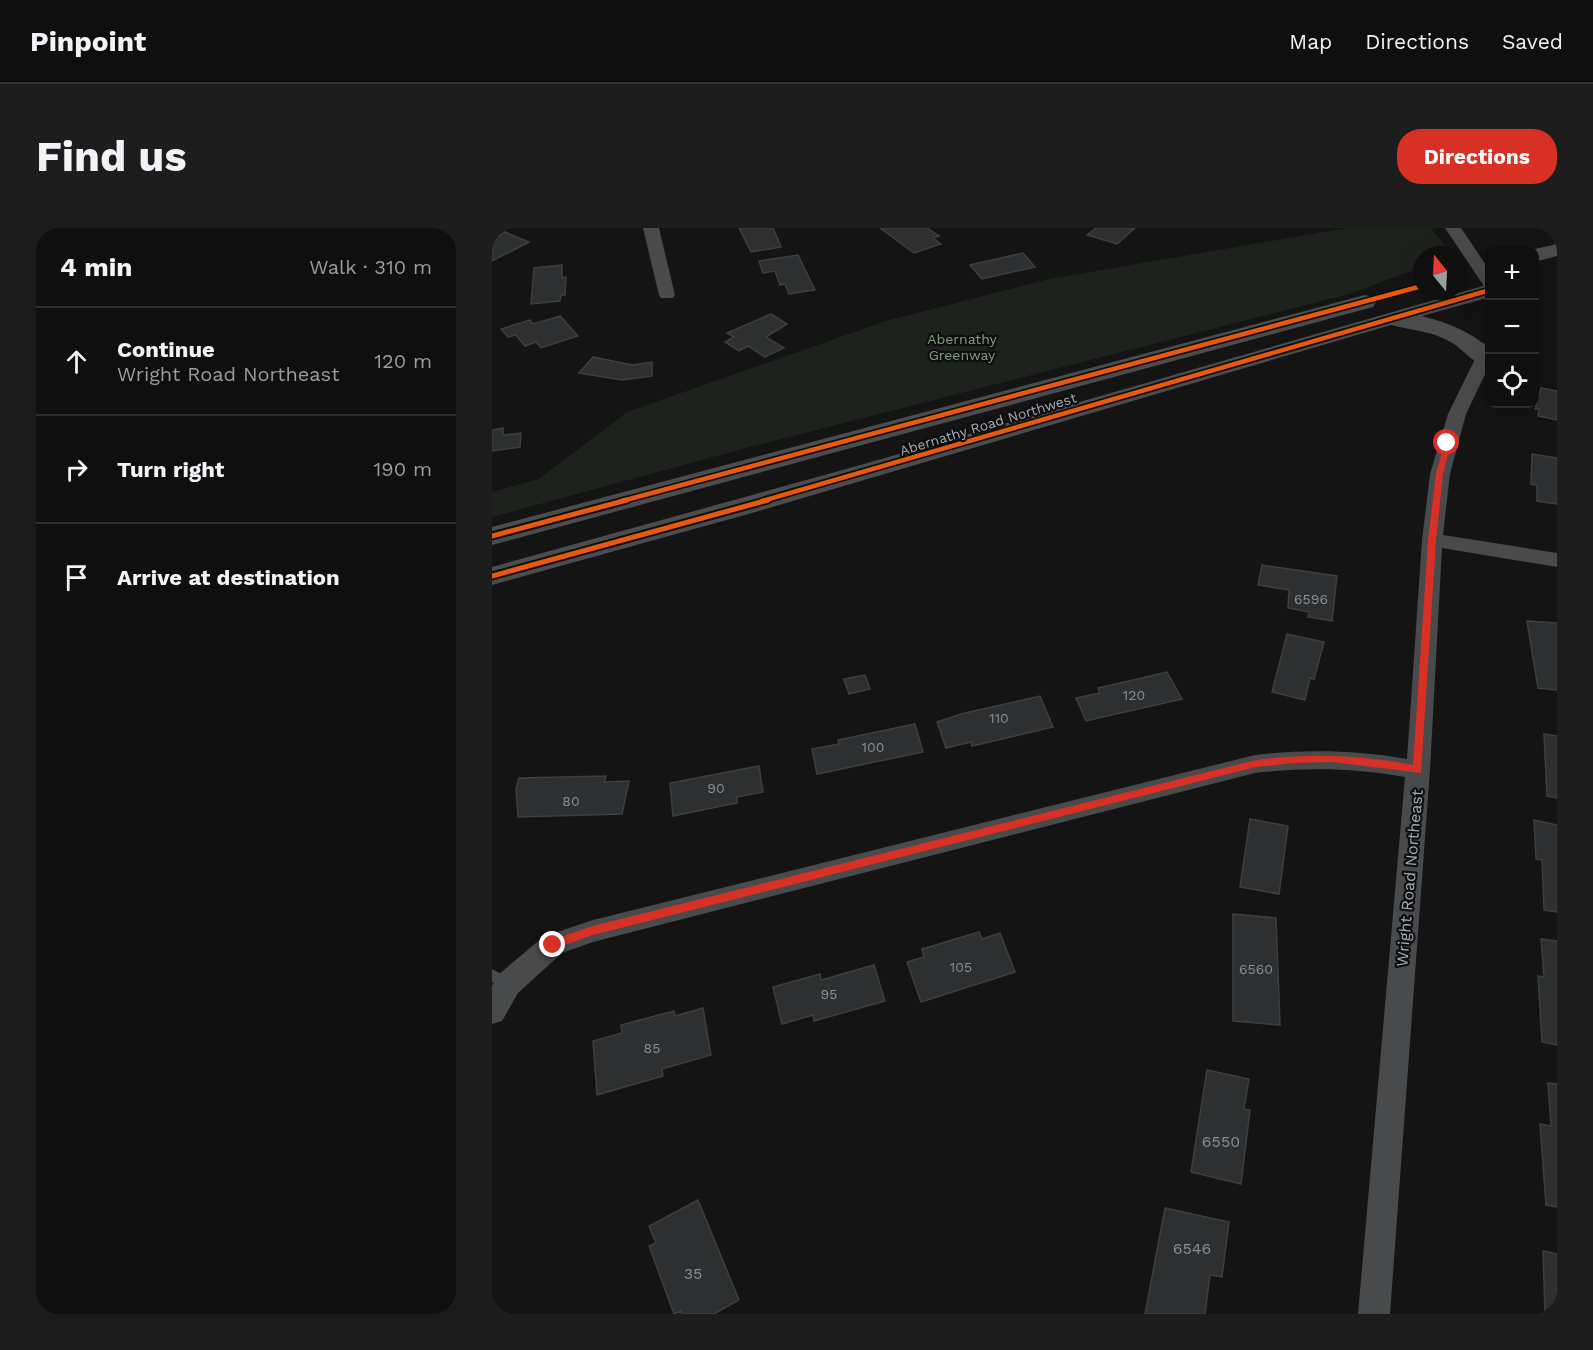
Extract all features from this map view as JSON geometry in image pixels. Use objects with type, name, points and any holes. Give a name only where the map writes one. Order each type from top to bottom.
[{"type":"main road","points":[[1539,255],[1557,250]]},
{"type":"main road","points":[[1467,277],[1485,278]]},
{"type":"main road","name":"Abernathy Road Northwest","points":[[492,576],[840,481],[1381,321],[1485,279]]},
{"type":"main road","name":"Abernathy Road Northwest","points":[[492,536],[1413,288]]},
{"type":"main road","points":[[1381,321],[1413,321],[1441,328],[1485,350]]},
{"type":"street","points":[[651,228],[667,295]]},
{"type":"street","points":[[1453,228],[1485,274]]},
{"type":"street","name":"Wright Road Northeast","points":[[1374,1314],[1418,770],[1432,540],[1440,474],[1447,443],[1457,414],[1486,354]]},
{"type":"street","points":[[1432,540],[1557,560]]},
{"type":"street","points":[[492,1012],[500,980],[553,945],[593,931],[1256,764],[1293,759],[1333,758],[1372,761],[1418,770]]},
{"type":"green space","name":"Abernathy Greenway","points":[[1347,228],[1431,228],[1445,246],[1413,246],[1413,270],[1349,294],[750,447],[492,517],[492,492],[539,479],[627,412],[886,321],[1049,279]]},
{"type":"building","points":[[739,228],[773,228],[781,247],[751,252]]},
{"type":"building","points":[[880,228],[927,228],[939,236],[933,238],[941,244],[914,253]]},
{"type":"building","points":[[1096,228],[1135,228],[1117,244],[1087,235]]},
{"type":"building","points":[[505,232],[529,242],[492,261],[492,239]]},
{"type":"building","points":[[1023,253],[1035,267],[982,279],[970,265]]},
{"type":"building","points":[[798,255],[815,290],[789,294],[785,284],[780,285],[775,271],[763,273],[759,261]]},
{"type":"building","points":[[562,265],[562,278],[566,277],[565,295],[561,295],[560,301],[531,304],[534,268]]},
{"type":"building","points":[[771,314],[787,324],[766,337],[784,348],[765,357],[748,346],[739,351],[725,342],[734,337],[727,333]]},
{"type":"building","points":[[560,316],[578,336],[541,348],[536,342],[525,346],[516,335],[508,337],[501,329],[530,320],[533,324]]},
{"type":"building","points":[[593,357],[632,365],[652,362],[652,376],[622,380],[579,373]]},
{"type":"building","points":[[1541,388],[1557,391],[1557,420],[1538,416],[1539,409],[1535,409],[1539,408]]},
{"type":"building","points":[[503,428],[503,435],[521,433],[520,447],[492,451],[492,430]]},
{"type":"building","points":[[1532,454],[1557,458],[1557,504],[1537,501],[1537,485],[1531,484]]},
{"type":"building","points":[[1262,565],[1337,576],[1332,621],[1308,617],[1309,612],[1288,608],[1289,590],[1258,585]]},
{"type":"building","points":[[1527,621],[1557,623],[1557,690],[1538,688]]},
{"type":"building","points":[[1287,634],[1324,642],[1314,679],[1310,678],[1305,700],[1272,692]]},
{"type":"building","points":[[1167,672],[1182,699],[1086,721],[1076,698],[1100,693],[1098,688]]},
{"type":"building","points":[[865,675],[870,689],[849,694],[844,679]]},
{"type":"building","points":[[1040,696],[1053,727],[972,746],[971,742],[946,748],[937,722],[961,714]]},
{"type":"building","points":[[915,724],[923,752],[817,774],[812,749],[839,744],[838,740]]},
{"type":"building","points":[[1544,734],[1557,736],[1557,798],[1547,796]]},
{"type":"building","points":[[759,766],[763,792],[737,797],[737,803],[673,816],[670,783]]},
{"type":"building","points":[[606,776],[604,782],[629,781],[622,814],[518,817],[516,788],[519,778]]},
{"type":"building","points":[[1250,819],[1288,826],[1279,894],[1240,887]]},
{"type":"building","points":[[1534,820],[1557,825],[1557,912],[1544,910],[1542,860],[1536,859]]},
{"type":"building","points":[[1233,914],[1276,918],[1280,1025],[1233,1021]]},
{"type":"building","points":[[979,932],[982,939],[1000,933],[1015,972],[921,1002],[907,962],[924,957],[922,949]]},
{"type":"building","points":[[1541,939],[1557,941],[1557,1045],[1542,1042],[1538,976],[1544,977]]},
{"type":"building","points":[[874,965],[885,1001],[814,1021],[813,1015],[782,1024],[773,987],[820,974],[821,980]]},
{"type":"building","points":[[703,1008],[711,1055],[662,1069],[663,1076],[597,1095],[593,1041],[622,1033],[621,1025],[674,1011],[675,1016]]},
{"type":"building","points":[[1207,1070],[1249,1079],[1244,1109],[1250,1110],[1241,1184],[1191,1172]]},
{"type":"building","points":[[1548,1083],[1557,1084],[1557,1207],[1546,1205],[1540,1124],[1551,1126]]},
{"type":"building","points":[[698,1200],[739,1300],[714,1314],[682,1314],[681,1311],[674,1314],[649,1246],[656,1243],[649,1226]]},
{"type":"building","points":[[1165,1208],[1229,1222],[1222,1277],[1210,1275],[1205,1314],[1145,1314]]},
{"type":"building","points":[[1543,1251],[1557,1254],[1557,1314],[1545,1314]]},
{"type":"cycle path","points":[[492,536],[1413,288]]},
{"type":"cycle path","points":[[492,576],[742,507],[1485,291]]},
{"type":"route","points":[[553,945],[593,931],[1256,764],[1293,759],[1333,758],[1372,761],[1418,770],[1432,540],[1440,474],[1447,443]]}]
